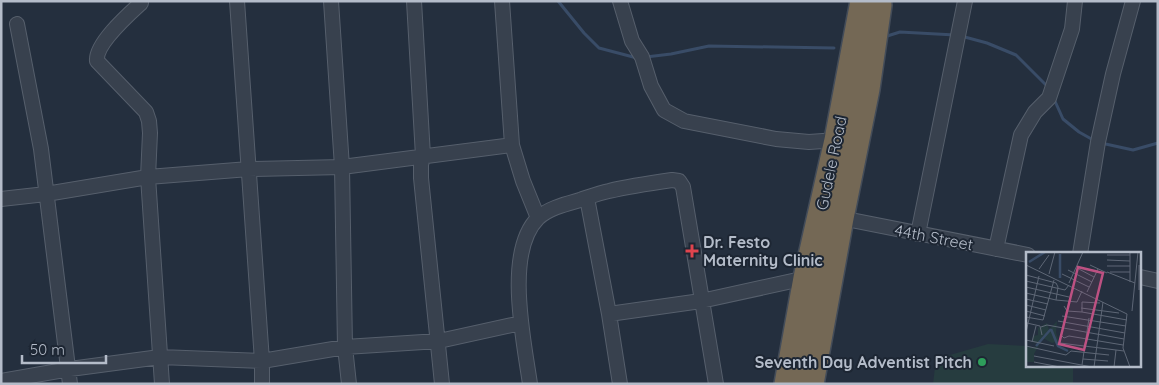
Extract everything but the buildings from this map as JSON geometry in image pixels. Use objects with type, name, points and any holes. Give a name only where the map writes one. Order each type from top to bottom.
[{"type":"highway","name":"Gudele Road","points":[[787,384],[806,278],[837,140],[863,1]]},
{"type":"highway","name":"Gudele Road","points":[[811,384],[867,89],[880,1]]},
{"type":"street","points":[[238,1],[262,384]]},
{"type":"street","points":[[331,1],[342,167],[345,347],[349,384]]},
{"type":"street","points":[[414,1],[423,156],[421,178],[442,384]]},
{"type":"street","points":[[502,1],[512,145],[538,218]]},
{"type":"street","points":[[620,1],[632,41],[642,57],[651,86],[664,110],[684,121],[776,140],[809,142],[837,140]]},
{"type":"street","points":[[918,234],[965,1]]},
{"type":"street","points":[[996,249],[1021,135],[1035,112],[1049,98],[1072,29],[1075,1]]},
{"type":"street","points":[[1080,252],[1098,142],[1113,74],[1133,1]]},
{"type":"street","points":[[141,3],[105,42],[97,57],[98,61],[146,112],[149,121],[148,177],[162,384]]},
{"type":"street","points":[[17,24],[41,149],[70,369],[70,384]]},
{"type":"street","points":[[1,199],[46,194],[148,177],[249,169],[342,167],[512,145]]},
{"type":"street","points":[[530,384],[521,324],[520,270],[524,239],[538,218],[555,207],[606,191],[630,186],[679,181],[683,187],[716,384]]},
{"type":"street","points":[[587,198],[620,384]]},
{"type":"street","name":"44th Street","points":[[841,218],[1026,255]]},
{"type":"street","points":[[1142,277],[1158,281]]},
{"type":"street","points":[[609,314],[701,301],[806,278]]},
{"type":"street","points":[[1,381],[70,369],[160,357],[262,361],[345,347],[439,341],[521,324]]},
{"type":"green space","name":"Seventh Day Adventist Pitch","points":[[988,344],[1026,346],[1026,368],[1073,368],[1073,384],[933,384],[936,359]]},
{"type":"waterway","points":[[558,1],[599,48],[637,58]]},
{"type":"waterway","points":[[884,37],[900,32],[955,35]]},
{"type":"waterway","points":[[961,36],[987,43],[1016,55],[1048,87]]},
{"type":"waterway","points":[[646,57],[709,46],[834,48]]},
{"type":"waterway","points":[[1054,99],[1063,119],[1079,132],[1095,141]]},
{"type":"waterway","points":[[1101,143],[1133,150],[1158,143]]},
{"type":"place","name":"Dr. Festo Maternity Clinic","points":[[692,251]]},
{"type":"place","name":"Seventh Day Adventist Pitch","points":[[982,362]]}]
